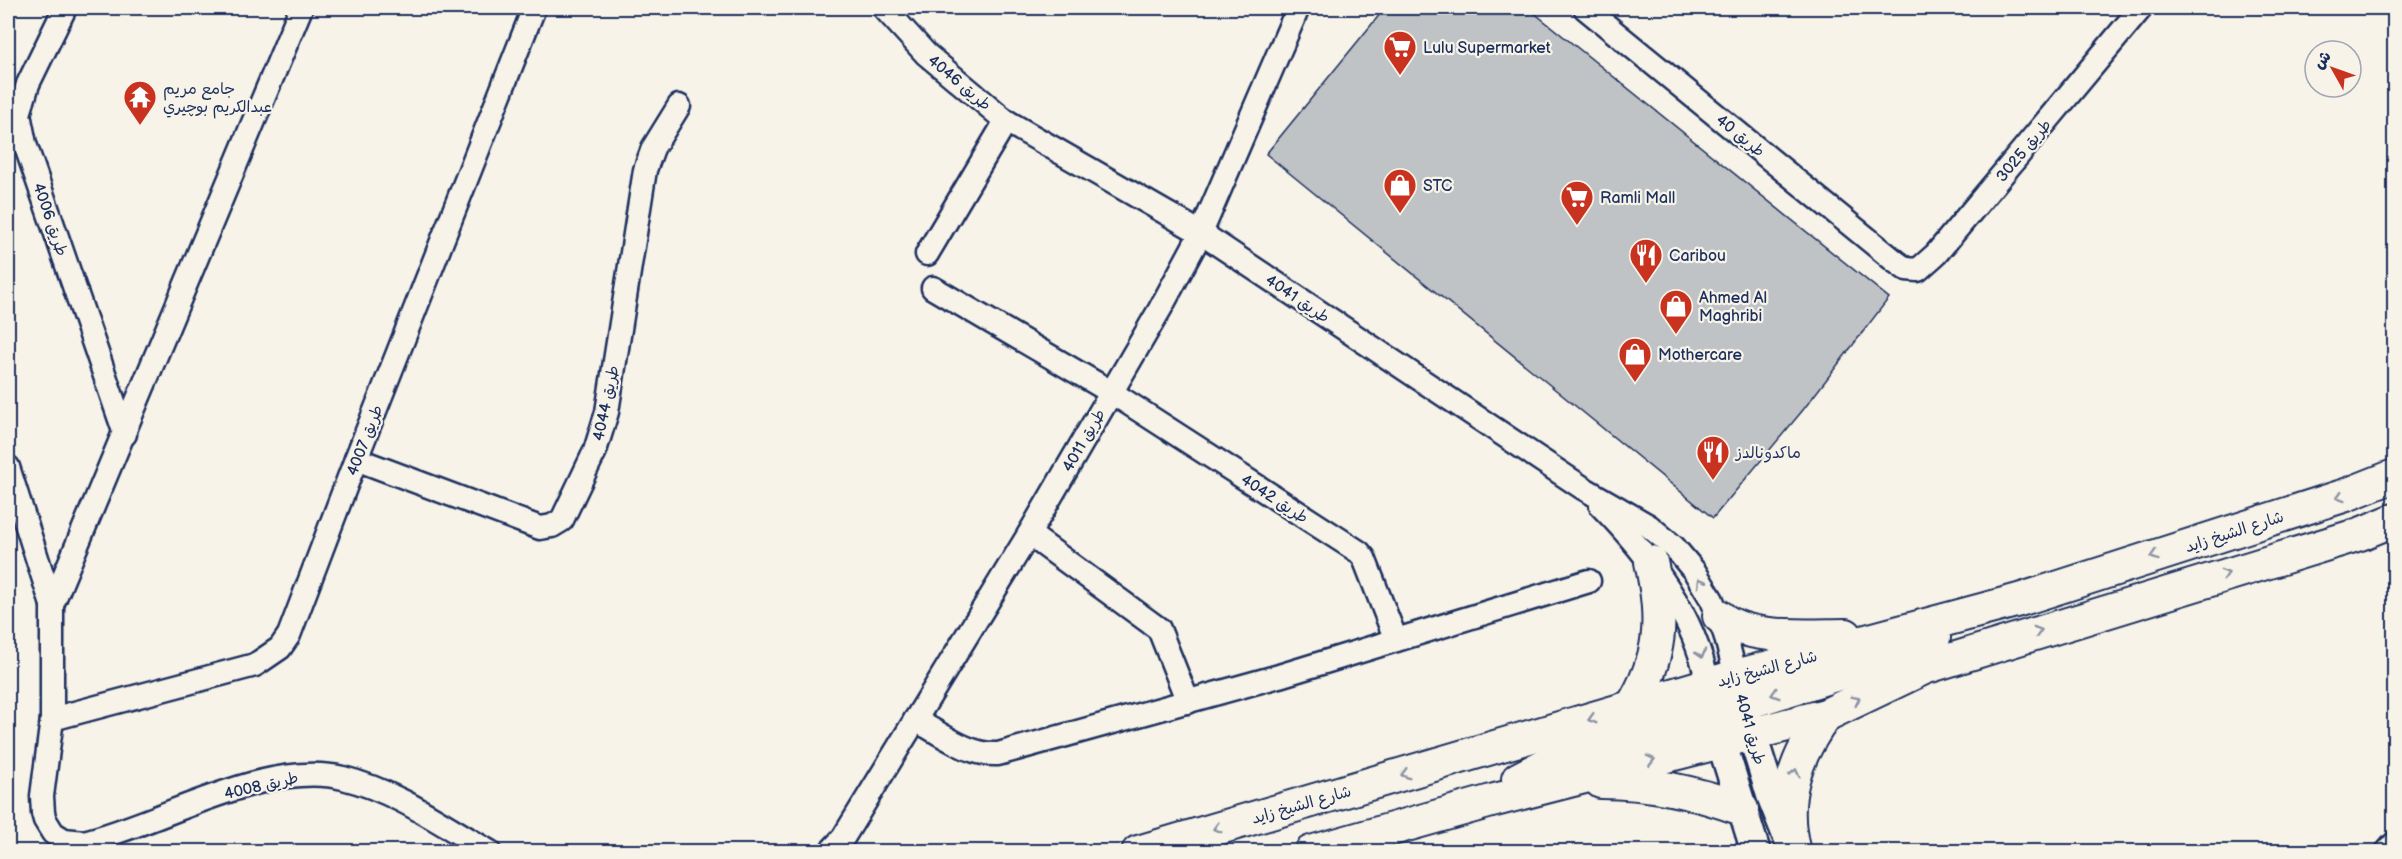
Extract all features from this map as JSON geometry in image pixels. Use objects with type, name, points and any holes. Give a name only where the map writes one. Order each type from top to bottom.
[{"type":"main road","name":"شارع الشيخ زايد","points":[[1730,702],[1882,636],[1984,609],[2346,495],[2394,476]]},
{"type":"main road","name":"شارع الشيخ زايد","points":[[1138,852],[1631,708],[1730,702],[1826,715],[1924,668],[2360,534],[2394,520]]},
{"type":"main road","points":[[1631,708],[1653,664],[1657,643],[1658,603],[1650,562]]},
{"type":"main road","points":[[1495,800],[1519,778],[1547,764],[1730,702],[1889,658],[1938,636],[1984,609]]},
{"type":"main road","points":[[1719,616],[1736,628],[1761,632],[1882,636]]},
{"type":"main road","name":"شارع الشيخ زايد","points":[[1311,852],[1495,800],[1721,742],[1730,702]]},
{"type":"main road","points":[[1794,852],[1788,829],[1790,795],[1796,766],[1808,739],[1826,715]]},
{"type":"main road","points":[[1567,781],[1632,782],[1651,785],[1701,794],[1742,809]]},
{"type":"street","name":"طريق 4006","points":[[65,8],[28,84],[19,114],[25,144],[124,434]]},
{"type":"street","points":[[52,604],[301,8]]},
{"type":"street","name":"طريق 4007","points":[[52,718],[255,665],[274,653],[289,635],[534,8]]},
{"type":"street","name":"طريق 4046","points":[[884,8],[926,54],[1006,121],[927,254]]},
{"type":"street","name":"طريق 4011","points":[[830,852],[843,838],[1029,534],[1160,309],[1201,233],[1298,8]]},
{"type":"street","name":"طريق 40","points":[[1585,8],[1896,262]]},
{"type":"street","name":"طريق 3025","points":[[1896,262],[1906,268],[1918,270],[1927,264],[2132,11]]},
{"type":"street","name":"طريق 4044","points":[[356,459],[540,528],[552,526],[562,520],[595,451],[606,412],[645,170],[653,148],[679,106]]},
{"type":"street","name":"طريق 4041","points":[[1006,121],[1201,233],[1583,488],[1649,526],[1674,547],[1695,572],[1719,616],[1730,702]]},
{"type":"street","name":"طريق 4042","points":[[933,288],[1111,392],[1359,552],[1364,558],[1396,640]]},
{"type":"street","points":[[8,467],[52,604],[52,718]]},
{"type":"street","name":"طريق 4041","points":[[1583,488],[1635,542],[1683,613],[1730,702],[1794,852]]},
{"type":"street","points":[[1029,534],[1160,629],[1188,702]]},
{"type":"street","points":[[915,720],[970,750],[998,754],[1188,702],[1589,582]]},
{"type":"street","name":"طريق 4008","points":[[52,718],[42,796],[43,813],[48,828],[58,837],[77,842],[92,840],[238,788],[311,774],[345,778],[369,787],[414,808],[490,852]]},
{"type":"street","name":"طريق 4041","points":[[1721,742],[1756,852]]},
{"type":"building","name":"Ramli Mall","points":[[1385,8],[1528,8],[1889,298],[1803,410],[1713,518],[1266,154]]},
{"type":"place","name":"Lulu Supermarket","points":[[1400,76]]},
{"type":"place","name":"جامع مريم عبدالكريم بوچيري","points":[[140,126]]},
{"type":"place","name":"STC","points":[[1400,214]]},
{"type":"place","name":"Ramli Mall","points":[[1577,226]]},
{"type":"place","name":"Caribou","points":[[1646,284]]},
{"type":"place","name":"Ahmed Al Maghribi","points":[[1676,335]]},
{"type":"place","name":"Mothercare","points":[[1635,383]]},
{"type":"place","name":"ماكدونالدز","points":[[1713,481]]}]
